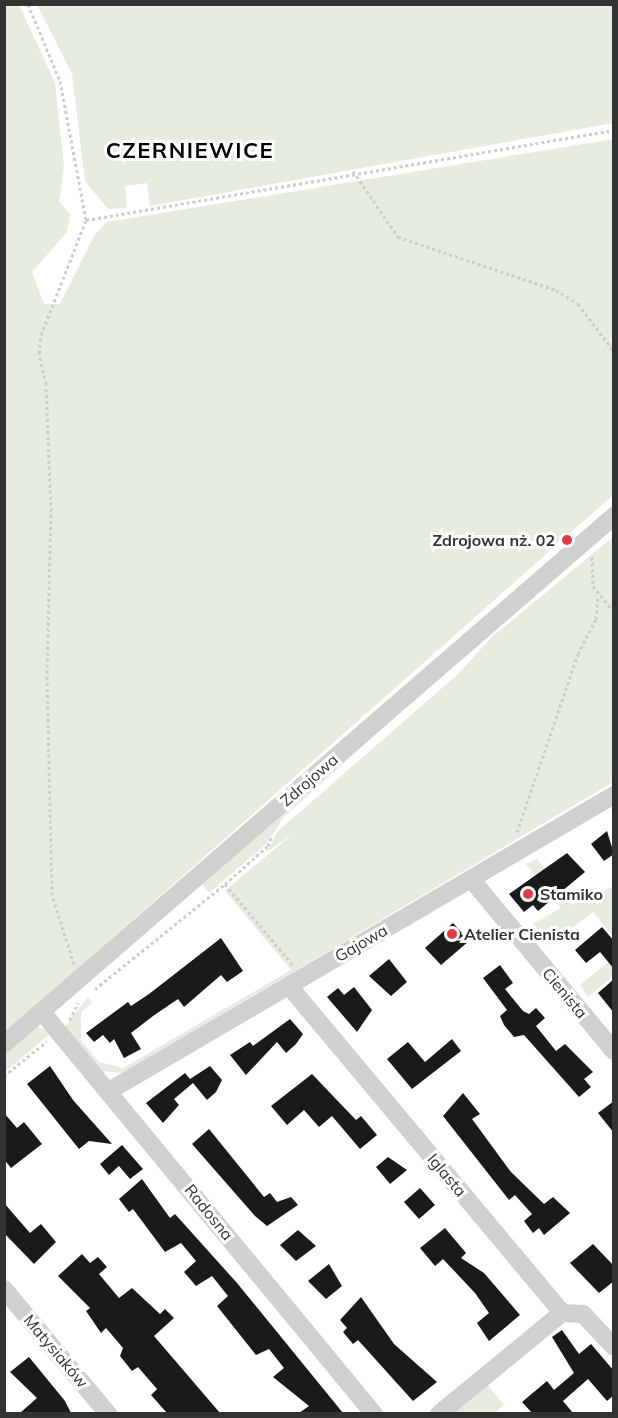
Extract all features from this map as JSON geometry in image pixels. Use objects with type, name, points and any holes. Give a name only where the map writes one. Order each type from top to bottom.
[{"type":"street","name":"Zdrojowa","points":[[4,1044],[614,516]]},
{"type":"street","name":"Gajowa","points":[[109,1091],[293,977],[471,879],[614,795]]},
{"type":"street","name":"Cienista","points":[[471,879],[614,1051]]},
{"type":"street","name":"Iglasta","points":[[293,977],[562,1313]]},
{"type":"street","name":"Radosna","points":[[42,1012],[374,1413]]},
{"type":"street","name":"Matysiaków","points":[[4,1289],[108,1413]]},
{"type":"street","points":[[439,1413],[562,1313],[583,1314],[614,1347]]},
{"type":"path","points":[[28,4],[60,81],[86,220],[41,335],[39,353],[46,384],[51,511],[47,673],[52,895],[80,980]]},
{"type":"path","points":[[86,220],[353,171],[614,130]]},
{"type":"path","points":[[353,171],[398,237],[556,290],[578,304],[614,351]]},
{"type":"path","points":[[594,553],[589,577],[598,596],[614,612]]},
{"type":"path","points":[[514,854],[578,654],[596,619],[598,596]]},
{"type":"path","points":[[225,884],[293,977]]},
{"type":"shaded area","points":[[5,5],[19,5],[55,83],[64,167],[59,202],[70,214],[67,232],[32,272],[44,304],[60,304],[95,234],[107,222],[613,139],[613,495],[5,1033]]},
{"type":"shaded area","points":[[37,5],[613,5],[613,123],[150,206],[147,183],[125,186],[127,208],[108,209],[85,181],[72,74]]},
{"type":"shaded area","points":[[613,537],[613,782],[123,1073],[102,1071],[65,1027],[88,997],[92,1003],[81,1012],[81,1040],[99,1062],[123,1068],[291,970],[225,891],[295,832],[267,852],[278,831],[457,675],[493,636]]},
{"type":"shaded area","points":[[485,636],[284,817],[265,845],[209,893],[202,884]]},
{"type":"shaded area","points":[[537,859],[571,905],[613,887],[613,936],[593,912],[549,945],[533,924],[561,908],[526,864]]},
{"type":"shaded area","points":[[613,958],[613,976],[588,997],[580,985]]},
{"type":"shaded area","points":[[36,1026],[51,1033],[5,1072],[5,1054]]},
{"type":"shaded area","points":[[487,1384],[504,1405],[494,1413],[453,1414]]},
{"type":"building","points":[[607,831],[614,854],[604,861],[591,844]]},
{"type":"building","points":[[567,853],[585,872],[538,911],[533,905],[524,912],[509,894]]},
{"type":"building","points":[[453,923],[469,941],[441,965],[425,948]]},
{"type":"building","points":[[602,927],[614,941],[614,969],[600,952],[586,963],[575,950]]},
{"type":"building","points":[[221,938],[243,971],[227,982],[221,975],[184,1007],[178,999],[153,1016],[131,1033],[141,1049],[124,1058],[114,1039],[110,1043],[103,1035],[94,1042],[86,1033],[128,1002],[131,1006],[149,994]]},
{"type":"building","points":[[389,959],[407,982],[391,996],[369,976]]},
{"type":"building","points":[[500,965],[513,983],[505,989],[523,1011],[529,1014],[536,1008],[545,1018],[536,1026],[556,1051],[565,1044],[593,1072],[584,1079],[591,1087],[579,1097],[524,1035],[514,1037],[504,1025],[500,1016],[507,1010],[483,978]]},
{"type":"building","points":[[614,979],[614,1013],[598,993]]},
{"type":"building","points":[[354,987],[372,1010],[357,1032],[327,997],[338,988],[344,995]]},
{"type":"building","points":[[290,1019],[303,1034],[296,1044],[286,1053],[277,1042],[246,1075],[230,1055],[250,1042],[253,1046]]},
{"type":"building","points":[[452,1039],[461,1051],[412,1089],[387,1059],[408,1042],[425,1062]]},
{"type":"building","points":[[50,1066],[73,1100],[112,1144],[89,1141],[79,1149],[27,1084]]},
{"type":"building","points":[[210,1066],[222,1080],[216,1092],[207,1100],[193,1083],[174,1099],[179,1105],[163,1123],[146,1103],[185,1073],[190,1079]]},
{"type":"building","points":[[312,1074],[356,1120],[361,1116],[377,1135],[360,1149],[332,1116],[319,1127],[304,1110],[287,1125],[271,1106]]},
{"type":"building","points":[[463,1093],[480,1114],[472,1119],[511,1172],[544,1204],[553,1197],[570,1213],[544,1235],[539,1228],[533,1233],[524,1221],[532,1214],[515,1195],[509,1200],[443,1116]]},
{"type":"building","points":[[614,1101],[614,1133],[598,1113]]},
{"type":"building","points":[[4,1113],[17,1128],[24,1122],[42,1144],[11,1168],[4,1159]]},
{"type":"building","points":[[209,1129],[264,1197],[270,1193],[277,1202],[291,1197],[298,1205],[267,1226],[255,1216],[192,1144]]},
{"type":"building","points":[[122,1145],[143,1169],[130,1179],[119,1166],[109,1175],[100,1164]]},
{"type":"building","points":[[388,1157],[407,1170],[390,1184],[376,1167]]},
{"type":"building","points":[[142,1179],[170,1218],[175,1214],[237,1283],[343,1413],[299,1413],[309,1406],[273,1377],[284,1368],[269,1349],[256,1355],[217,1306],[228,1296],[212,1276],[196,1286],[184,1272],[196,1261],[181,1243],[165,1252],[133,1209],[129,1212],[119,1199]]},
{"type":"building","points":[[420,1188],[435,1205],[419,1219],[404,1202]]},
{"type":"building","points":[[4,1203],[30,1233],[41,1224],[56,1242],[34,1264],[4,1233]]},
{"type":"building","points":[[445,1228],[466,1253],[461,1258],[484,1273],[520,1315],[489,1341],[477,1323],[489,1313],[475,1293],[443,1259],[435,1266],[420,1248]]},
{"type":"building","points":[[298,1230],[316,1246],[296,1261],[280,1245]]},
{"type":"building","points":[[593,1244],[614,1266],[614,1281],[599,1293],[570,1263]]},
{"type":"building","points":[[82,1254],[90,1263],[98,1257],[107,1267],[99,1274],[119,1298],[132,1288],[160,1314],[165,1309],[174,1318],[154,1336],[220,1413],[167,1413],[151,1395],[157,1389],[138,1367],[132,1371],[120,1356],[123,1348],[106,1328],[101,1333],[86,1311],[90,1308],[58,1276]]},
{"type":"building","points":[[329,1264],[342,1286],[326,1299],[308,1281]]},
{"type":"building","points":[[361,1297],[394,1344],[437,1382],[413,1401],[358,1340],[353,1344],[343,1332],[347,1328],[340,1320]]},
{"type":"building","points":[[562,1330],[579,1354],[591,1344],[614,1371],[614,1395],[607,1401],[588,1379],[563,1401],[573,1413],[532,1413],[522,1402],[547,1381],[554,1390],[574,1373],[552,1337]]},
{"type":"building","points":[[29,1357],[65,1401],[71,1413],[20,1413],[37,1398],[10,1372]]},
{"type":"place","name":"Zdrojowa nż. 02","points":[[567,540]]},
{"type":"place","name":"Stamiko","points":[[528,894]]},
{"type":"place","name":"Atelier Cienista","points":[[452,934]]},
{"type":"district","name":"CZERNIEWICE","points":[[190,151]]}]
